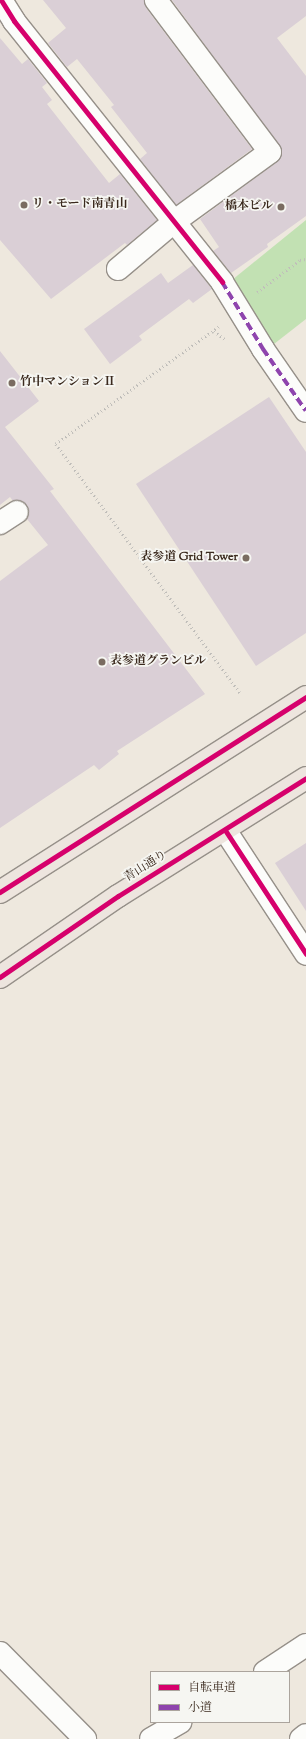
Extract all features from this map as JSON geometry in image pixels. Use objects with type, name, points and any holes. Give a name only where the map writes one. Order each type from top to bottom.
[{"type":"highway","points":[[0,892],[306,698]]},
{"type":"highway","name":"青山通り","points":[[0,977],[118,896],[306,778]]},
{"type":"street","points":[[118,269],[175,222],[270,152],[156,0]]},
{"type":"street","points":[[1,3],[222,282],[262,349],[306,411]]},
{"type":"street","points":[[225,830],[306,954]]},
{"type":"street","points":[[267,1671],[306,1645]]},
{"type":"street","points":[[0,1653],[85,1739]]},
{"type":"street","points":[[151,1739],[178,1723]]},
{"type":"street","points":[[301,1739],[306,1735]]},
{"type":"path","points":[[237,306],[300,260],[306,259]]},
{"type":"path","points":[[221,326],[56,444],[240,693]]},
{"type":"green space","points":[[306,220],[306,319],[274,344],[232,280]]},
{"type":"building","points":[[43,0],[144,0],[146,8],[252,149],[176,205],[140,159],[147,153],[111,107],[114,105],[77,59],[67,67],[48,43],[66,28]]},
{"type":"building","points":[[172,0],[306,0],[306,16],[277,38],[306,76],[306,216],[267,244],[268,247],[231,273],[213,251],[219,247],[200,219],[277,162],[282,150]]},
{"type":"building","points":[[0,38],[22,64],[28,59],[47,83],[42,87],[52,100],[47,104],[109,183],[120,174],[157,220],[127,245],[125,243],[51,299],[0,240]]},
{"type":"building","points":[[193,265],[212,289],[193,303],[189,299],[139,336],[142,340],[110,364],[84,329],[161,273],[168,283]]},
{"type":"building","points":[[0,351],[39,401],[5,427],[54,489],[50,491],[205,694],[117,751],[119,754],[99,770],[94,765],[0,828],[0,581],[48,545],[27,519],[29,511],[23,501],[13,501],[10,497],[0,505]]},
{"type":"building","name":"表参道 Grid Tower","points":[[269,397],[306,452],[306,633],[256,666],[136,484]]},
{"type":"building","points":[[306,843],[306,911],[275,863]]},
{"type":"marked path","points":[[222,282],[263,349],[306,411]]},
{"type":"cycle path","points":[[1,0],[14,21],[222,282]]},
{"type":"cycle path","points":[[0,892],[306,697]]},
{"type":"cycle path","points":[[0,977],[118,896],[306,778]]},
{"type":"cycle path","points":[[225,830],[306,954]]},
{"type":"place","name":"リ・モード南青山","points":[[24,205]]},
{"type":"place","name":"橋本ビル","points":[[281,207]]},
{"type":"place","name":"竹中マンションⅡ","points":[[12,383]]},
{"type":"place","name":"表参道 Grid Tower","points":[[246,558]]},
{"type":"place","name":"表参道グランビル","points":[[102,662]]}]
